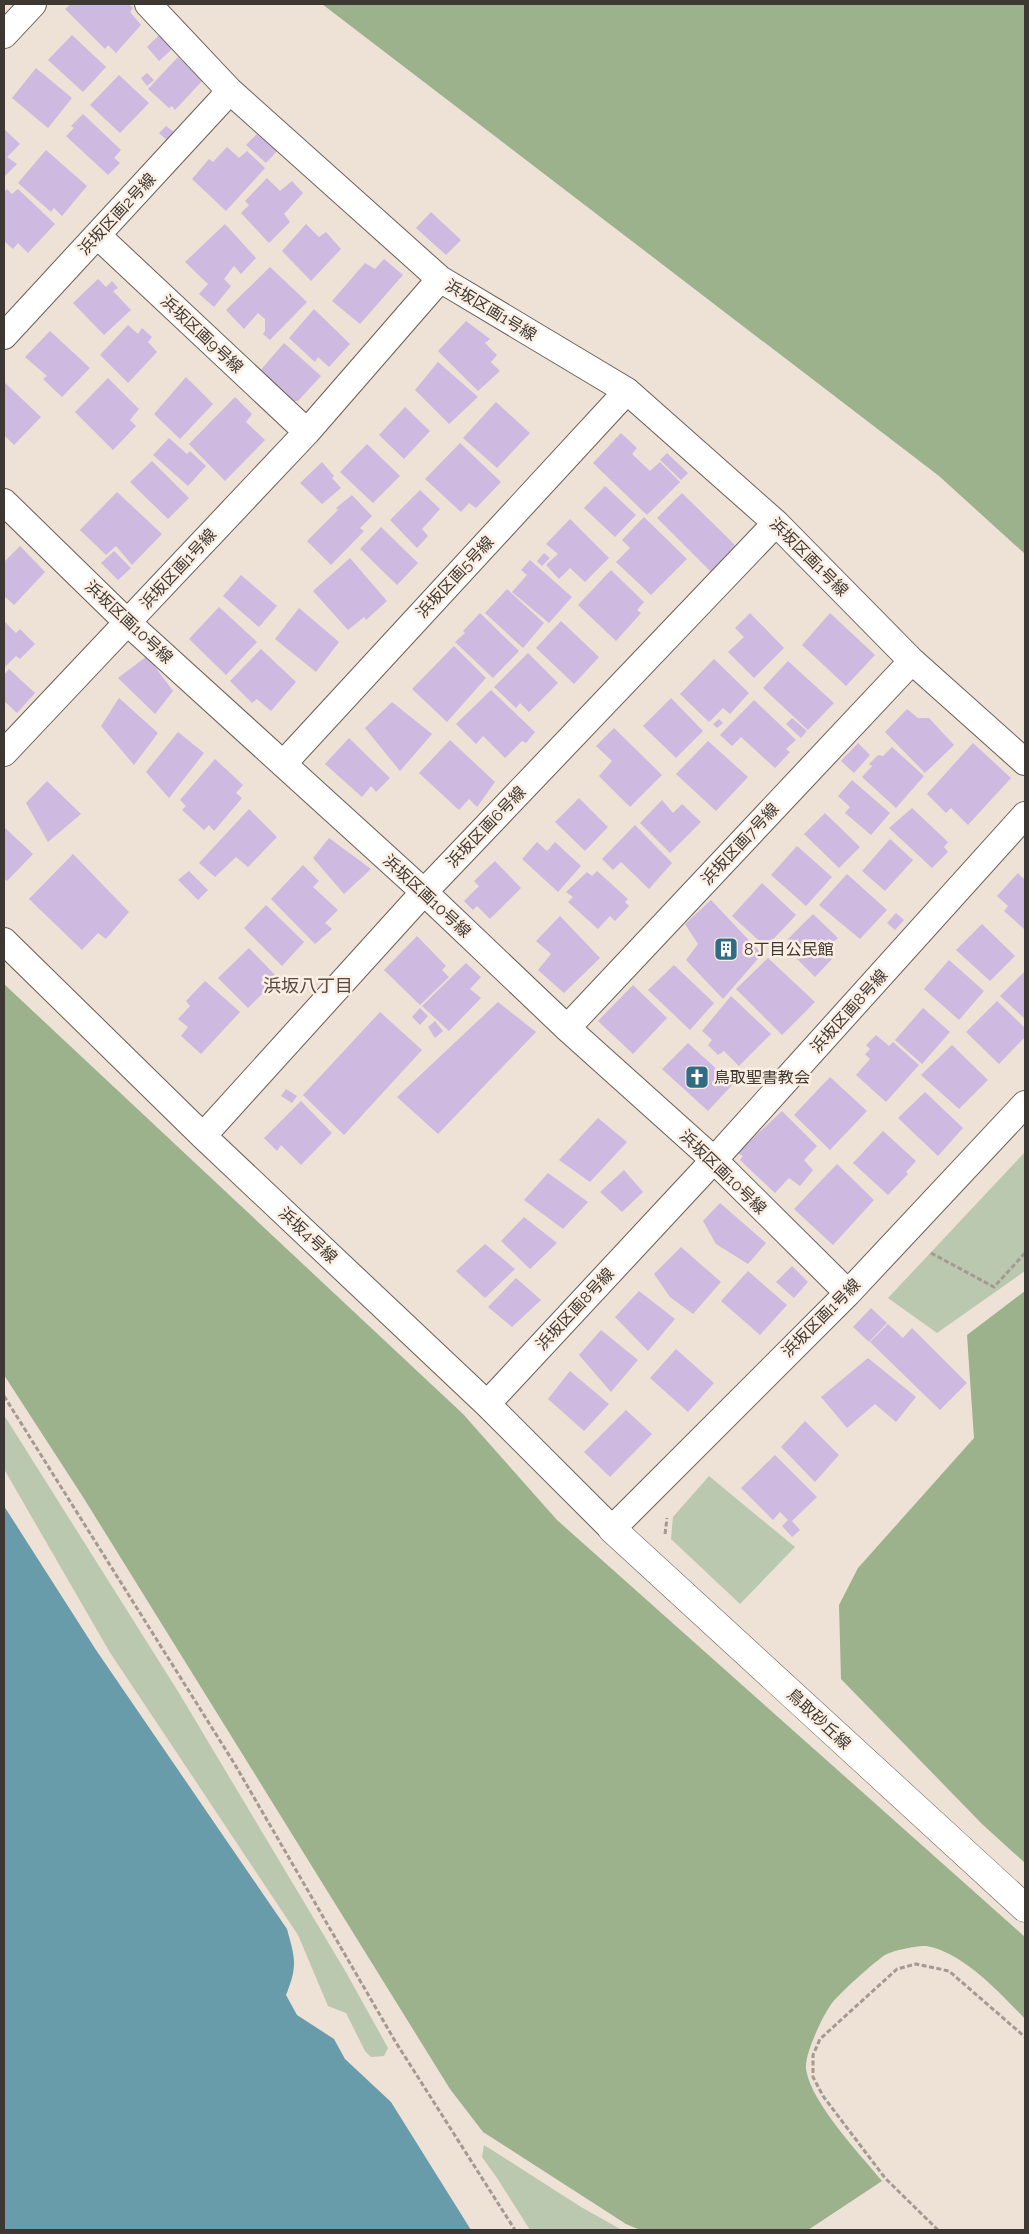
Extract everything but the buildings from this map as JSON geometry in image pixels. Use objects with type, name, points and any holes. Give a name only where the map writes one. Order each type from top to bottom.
[{"type":"main road","name":"鳥取砂丘線","points":[[612,1528],[1025,1908]]},
{"type":"street","points":[[4,35],[33,4]]},
{"type":"street","points":[[148,4],[230,91],[440,279]]},
{"type":"street","name":"浜坂区画2号線","points":[[4,336],[230,91]]},
{"type":"street","name":"浜坂区画9号線","points":[[98,236],[307,432]]},
{"type":"street","name":"浜坂区画1号線","points":[[4,753],[307,432],[440,279],[627,391],[776,523],[912,661],[1025,762]]},
{"type":"street","name":"浜坂区画5号線","points":[[283,764],[627,391]]},
{"type":"street","name":"浜坂区画10号線","points":[[4,502],[127,622],[424,892],[567,1028],[714,1160],[848,1292]]},
{"type":"street","name":"浜坂区画6号線","points":[[203,1136],[424,892],[776,523]]},
{"type":"street","name":"浜坂区画7号線","points":[[567,1028],[912,661]]},
{"type":"street","name":"浜坂区画8号線","points":[[487,1404],[714,1160],[1025,815]]},
{"type":"street","name":"浜坂4号線","points":[[4,941],[203,1136],[487,1404],[612,1528]]},
{"type":"street","name":"浜坂区画1号線","points":[[612,1528],[848,1292],[1025,1104]]},
{"type":"path","points":[[924,1258],[936,1246]]},
{"type":"path","points":[[931,1253],[994,1287],[1025,1253]]},
{"type":"path","points":[[4,1396],[234,1764],[395,2041],[515,2230]]},
{"type":"path","points":[[664,1543],[667,1514]]},
{"type":"path","points":[[938,2230],[886,2178],[822,2096],[813,2076],[813,2055],[820,2039],[897,1969],[916,1964],[949,1971],[1025,2037]]},
{"type":"green space","points":[[322,4],[1025,4],[1025,554],[939,476]]},
{"type":"green space","points":[[4,984],[463,1414],[557,1520],[1025,1937],[1025,2019],[992,1986],[967,1965],[954,1956],[926,1946],[917,1946],[885,1955],[849,1985],[828,2009],[819,2025],[808,2054],[806,2069],[810,2082],[826,2112],[882,2181],[808,2230],[640,2230],[626,2224],[483,2132],[450,2089],[83,1497],[4,1375]]},
{"type":"green space","points":[[1025,1152],[1025,1271],[937,1333],[888,1298]]},
{"type":"green space","points":[[1025,1291],[1025,1863],[982,1824],[841,1679],[839,1605],[858,1568],[974,1438],[967,1335]]},
{"type":"green space","points":[[4,1415],[179,1693],[347,1974],[388,2048],[384,2056],[371,2057],[365,2051],[346,2013],[328,2006],[298,1935],[109,1651],[4,1469]]},
{"type":"green space","points":[[709,1476],[795,1547],[740,1604],[671,1539],[673,1517]]},
{"type":"green space","points":[[484,2145],[581,2207],[622,2230],[530,2230],[482,2157]]},
{"type":"water","points":[[4,1506],[96,1650],[287,1929],[292,1947],[294,1969],[286,1995],[297,2015],[334,2039],[345,2059],[391,2102],[471,2230],[4,2230]]},
{"type":"place","name":"8丁目公民館","points":[[726,949]]},
{"type":"place","name":"鳥取聖書教会","points":[[697,1077]]},
{"type":"district","name":"浜坂八丁目","points":[[308,985]]}]
